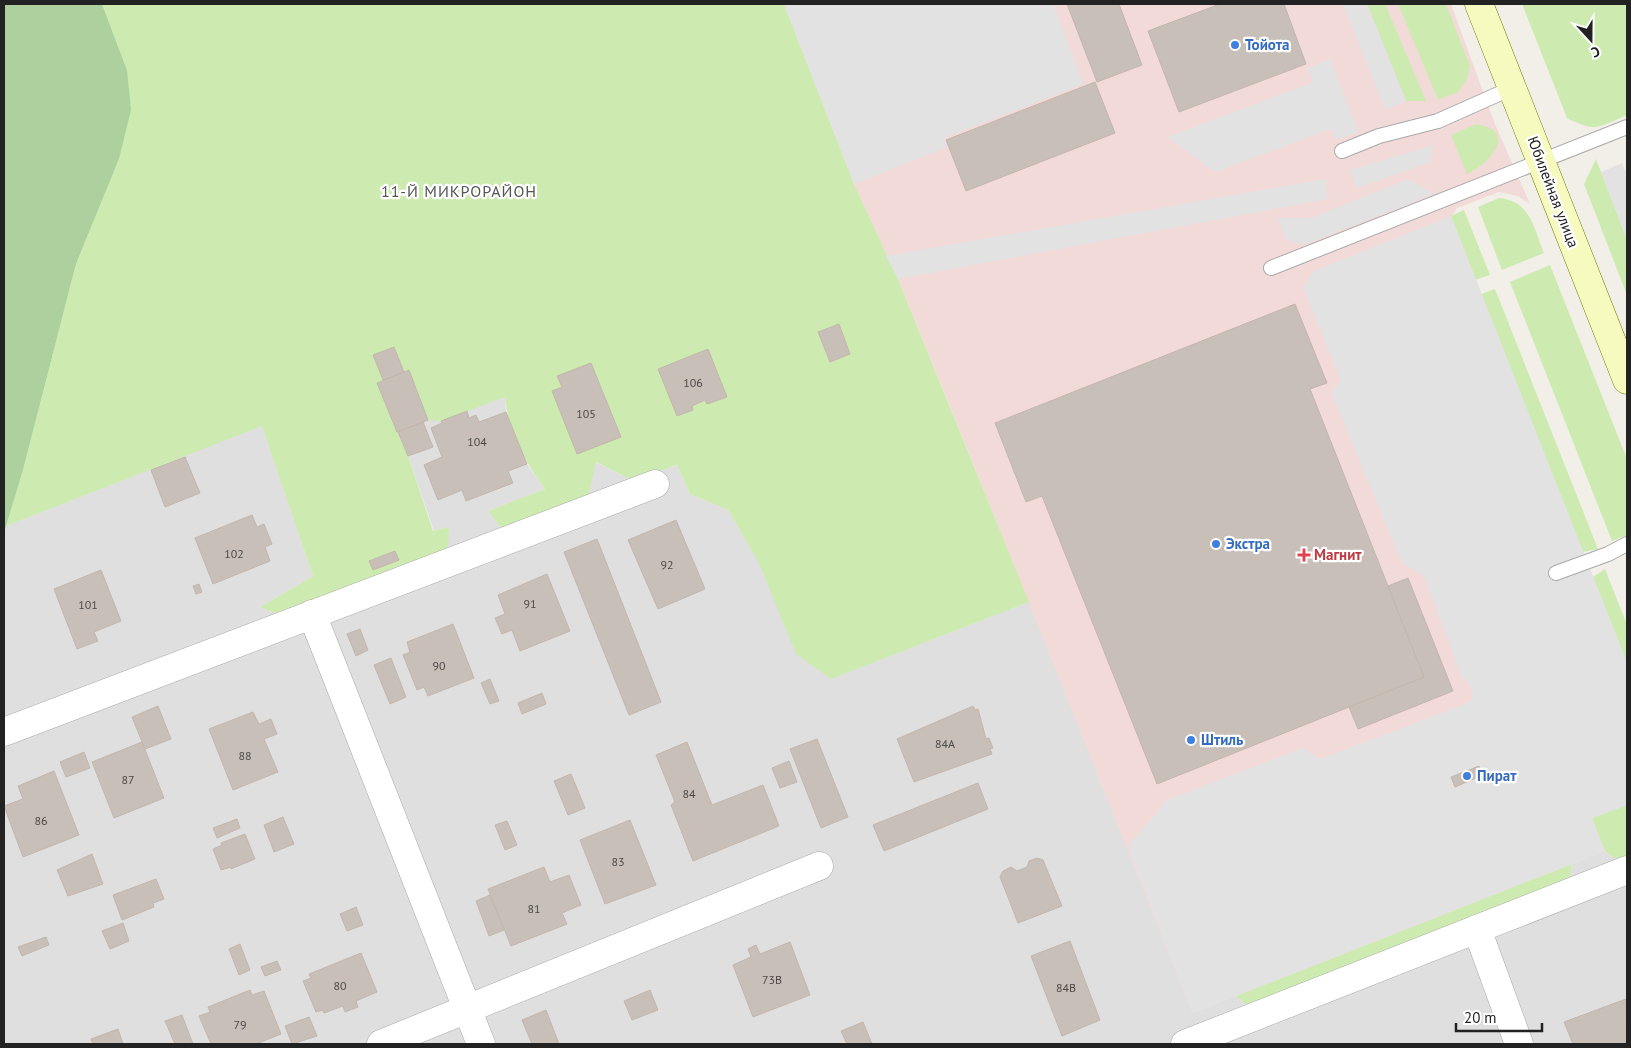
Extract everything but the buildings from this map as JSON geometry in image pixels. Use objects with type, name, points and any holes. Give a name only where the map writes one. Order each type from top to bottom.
[{"type":"main road","name":"Юбилейная улица","points":[[1479,4],[1627,380]]},
{"type":"street","points":[[4,732],[655,484]]},
{"type":"street","points":[[312,614],[481,1044]]},
{"type":"street","points":[[381,1044],[819,866]]},
{"type":"street","points":[[1184,1044],[1627,870]]},
{"type":"street","points":[[1477,930],[1519,1044]]},
{"type":"lane","points":[[1342,151],[1379,136],[1438,121],[1512,88]]},
{"type":"lane","points":[[1272,268],[1627,128]]},
{"type":"lane","points":[[1556,573],[1608,554],[1627,544]]},
{"type":"shaded area","points":[[784,4],[1451,4],[1495,124],[1530,204],[1518,196],[1499,192],[1457,208],[1451,217],[1627,663],[1627,805],[1592,818],[1605,851],[1193,1013],[898,279],[854,184]]},
{"type":"shaded area","points":[[784,4],[1053,4],[1083,84],[944,138],[947,147],[854,184]]},
{"type":"shaded area","points":[[1343,4],[1367,4],[1406,101],[1385,109]]},
{"type":"shaded area","points":[[1330,59],[1358,132],[1336,140],[1331,129],[1215,172],[1167,137],[1313,82],[1308,68]]},
{"type":"shaded area","points":[[1433,145],[1430,162],[1357,188],[1350,170]]},
{"type":"shaded area","points":[[1622,163],[1627,175],[1627,239],[1601,172]]},
{"type":"shaded area","points":[[1325,179],[1328,199],[898,279],[886,256]]},
{"type":"shaded area","points":[[1408,179],[1434,194],[1303,245],[1286,239],[1277,218],[1311,218]]},
{"type":"shaded area","points":[[1451,216],[1627,663],[1627,805],[1592,818],[1605,851],[1193,1013],[1128,846],[1167,800],[1303,748],[1320,759],[1465,704],[1472,699],[1473,693],[1469,683],[1462,677],[1424,576],[1402,563],[1331,392],[1341,380],[1303,287],[1314,271]]},
{"type":"shaded area","points":[[394,347],[404,371],[409,370],[441,421],[505,396],[506,412],[527,464],[545,489],[488,511],[501,528],[595,462],[632,480],[677,465],[690,494],[728,510],[830,679],[1029,602],[1193,1013],[1236,996],[1249,1007],[1569,882],[1572,864],[1605,851],[1611,857],[1627,857],[1627,1044],[4,1044],[4,533],[6,526],[262,425],[313,576],[260,607],[449,528],[434,531],[408,456],[377,383],[383,380],[373,355]]},
{"type":"green space","points":[[4,4],[102,4],[127,70],[131,110],[119,159],[76,264],[23,470],[4,533]]},
{"type":"green space","points":[[102,4],[784,4],[854,184],[898,279],[1029,602],[831,679],[796,654],[758,561],[728,510],[690,494],[677,465],[632,480],[596,462],[588,497],[501,528],[488,511],[545,489],[519,445],[510,422],[505,397],[441,421],[428,420],[409,371],[404,372],[394,347],[374,355],[383,380],[377,383],[408,456],[433,531],[449,527],[448,551],[280,615],[260,607],[313,576],[262,426],[6,526],[23,470],[76,264],[119,159],[127,70]]},
{"type":"green space","points":[[1367,4],[1385,4],[1426,101],[1406,101]]},
{"type":"green space","points":[[1398,4],[1446,4],[1470,66],[1466,81],[1458,92],[1438,100]]},
{"type":"green space","points":[[1522,4],[1627,4],[1627,115],[1597,127],[1585,126],[1567,118]]},
{"type":"green space","points":[[1476,124],[1489,128],[1496,133],[1498,140],[1491,156],[1467,174],[1451,135]]},
{"type":"green space","points":[[1596,159],[1627,239],[1627,295],[1584,184]]},
{"type":"green space","points":[[1499,198],[1510,200],[1524,210],[1533,225],[1544,253],[1502,270],[1478,207]]},
{"type":"green space","points":[[1464,210],[1490,275],[1475,280],[1451,216]]},
{"type":"green space","points":[[1550,265],[1627,459],[1627,535],[1612,541],[1510,282]]},
{"type":"green space","points":[[1495,289],[1598,549],[1583,552],[1481,294]]},
{"type":"green space","points":[[1605,569],[1627,625],[1627,663],[1593,577]]},
{"type":"green space","points":[[1627,805],[1627,857],[1619,859],[1607,853],[1603,847],[1592,818]]},
{"type":"green space","points":[[1572,864],[1569,882],[1249,1007],[1236,996]]},
{"type":"place","name":"Тойота","points":[[1235,45]]},
{"type":"place","name":"Экстра","points":[[1216,544]]},
{"type":"place","name":"Магнит","points":[[1304,555]]},
{"type":"place","name":"Штиль","points":[[1191,740]]},
{"type":"place","name":"Пират","points":[[1467,776]]},
{"type":"district","name":"11-Й МИКРОРАЙОН","points":[[459,191]]}]
